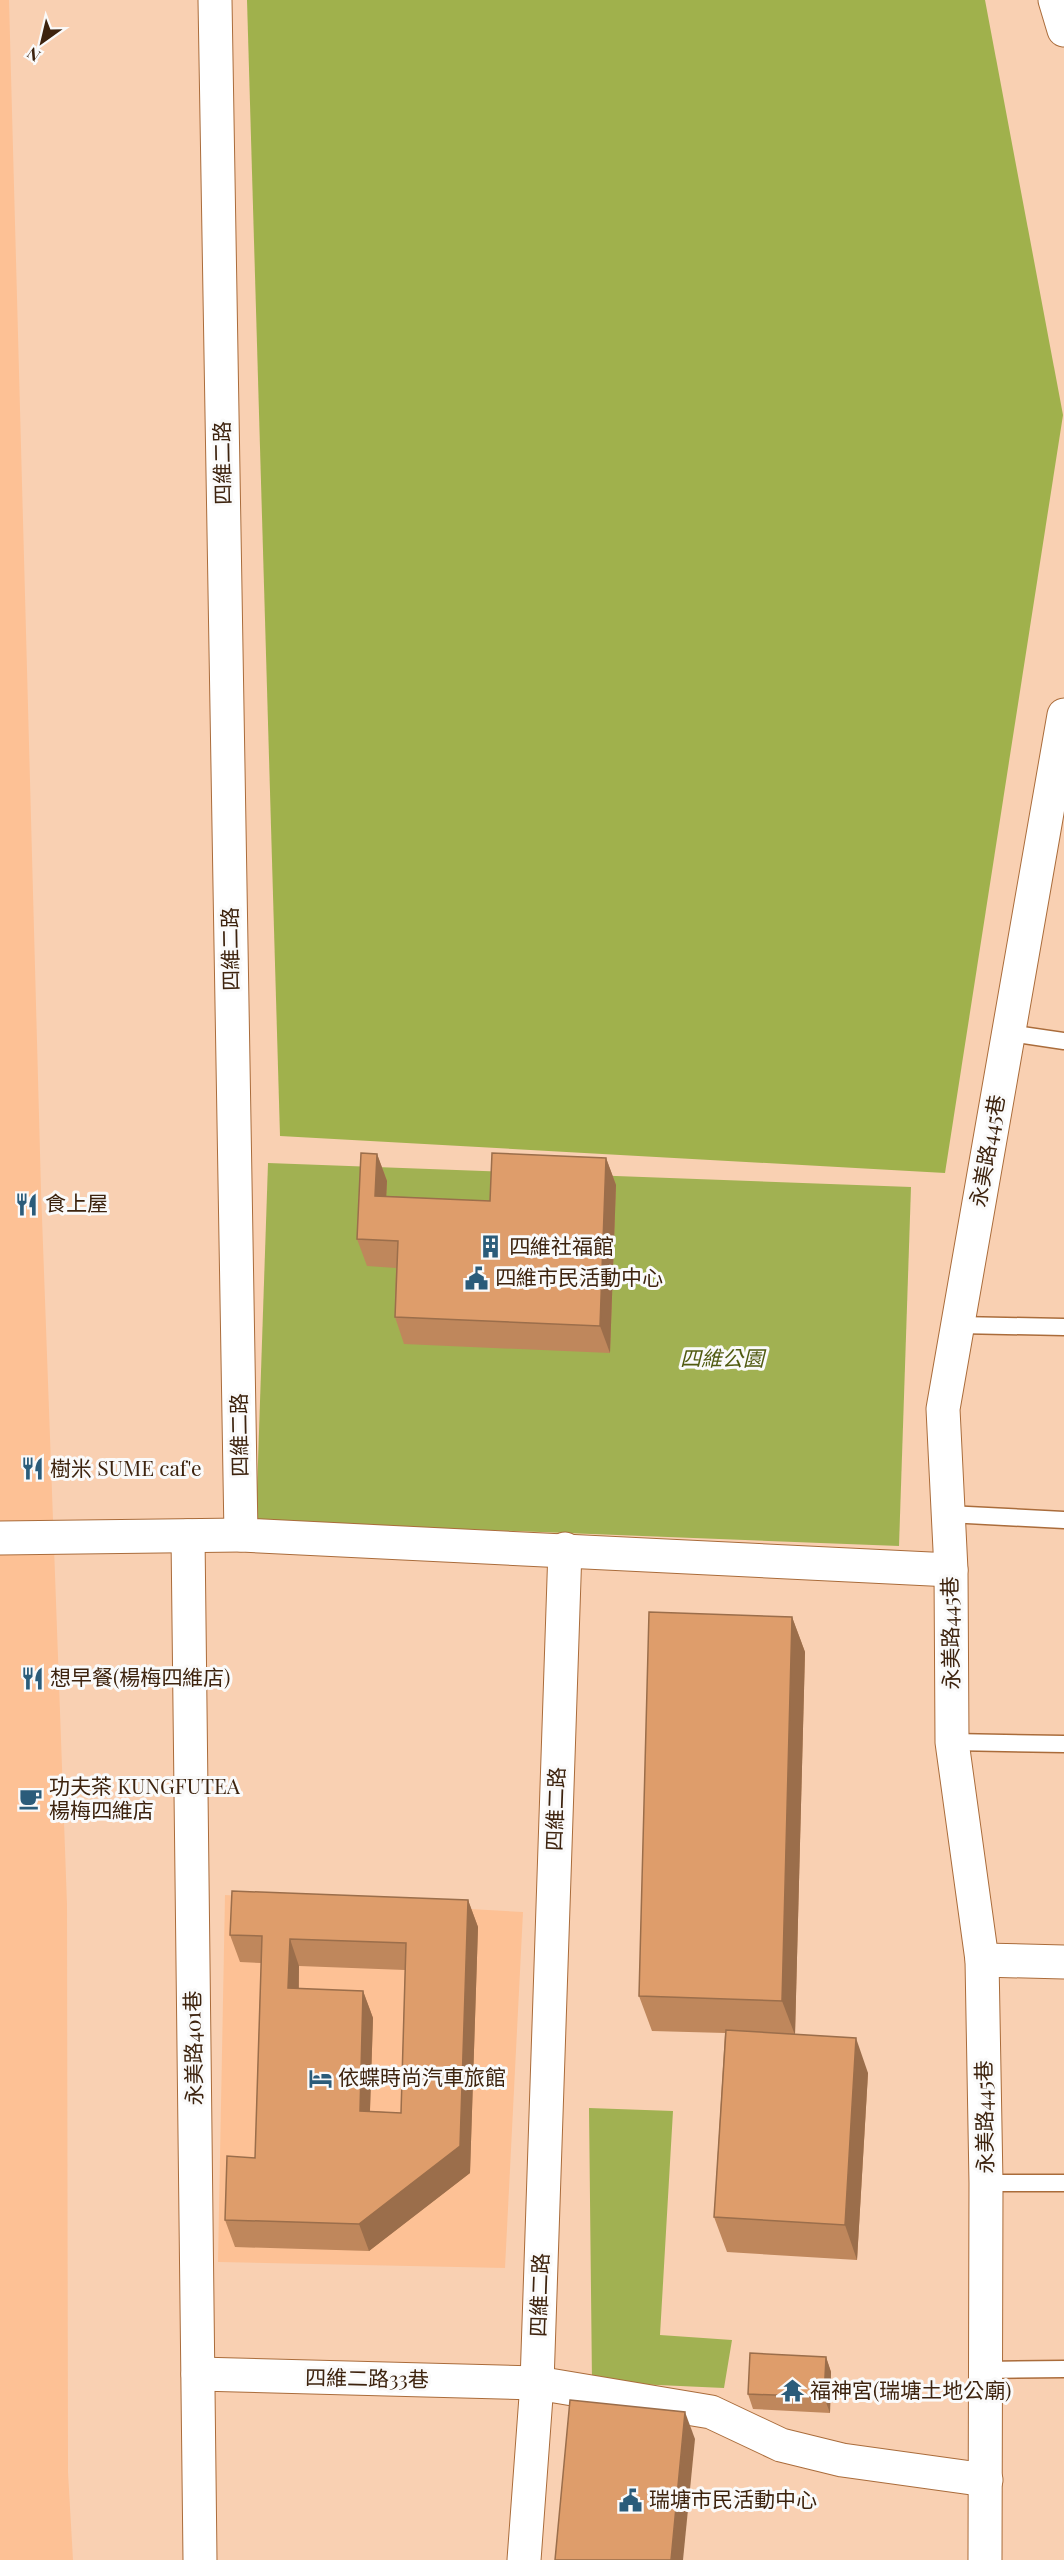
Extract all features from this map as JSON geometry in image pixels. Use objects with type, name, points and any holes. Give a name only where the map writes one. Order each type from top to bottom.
[{"type":"street","name":"四維二路","points":[[215,0],[241,1535]]},
{"type":"street","points":[[1055,0],[1064,30]]},
{"type":"street","name":"永美路445巷","points":[[985,2560],[986,2183],[982,1960],[952,1742],[951,1570],[943,1409],[1009,1032],[1056,809],[1064,714]]},
{"type":"street","points":[[0,1538],[241,1535],[565,1549],[951,1570]]},
{"type":"street","name":"永美路401巷","points":[[188,1536],[200,2560]]},
{"type":"street","name":"四維二路","points":[[524,2560],[537,2383],[565,1549]]},
{"type":"street","points":[[982,1960],[1064,1962]]},
{"type":"street","name":"四維二路33巷","points":[[198,2374],[537,2383],[711,2412],[781,2445],[842,2460],[986,2480]]},
{"type":"lane","points":[[1009,1032],[1064,1041]]},
{"type":"lane","points":[[958,1325],[1064,1327]]},
{"type":"lane","points":[[948,1514],[1064,1520]]},
{"type":"lane","points":[[952,1742],[1064,1744]]},
{"type":"lane","points":[[986,2183],[1064,2183]]},
{"type":"lane","points":[[984,2370],[1064,2369]]},
{"type":"shaded area","points":[[0,0],[9,0],[41,1190],[67,1904],[68,2472],[73,2560],[0,2560]]},
{"type":"shaded area","points":[[225,1895],[523,1912],[505,2268],[218,2262]]},
{"type":"green space","points":[[247,0],[985,0],[1063,415],[945,1173],[280,1136]]},
{"type":"green space","name":"四維公園","points":[[268,1163],[911,1187],[899,1546],[256,1521]]},
{"type":"green space","points":[[589,2108],[673,2111],[660,2335],[732,2340],[724,2388],[592,2382]]},
{"type":"building","name":"四維社福館","points":[[361,1153],[377,1154],[375,1196],[490,1201],[492,1153],[606,1158],[600,1326],[395,1317],[398,1241],[357,1239]]},
{"type":"building","points":[[649,1612],[792,1617],[782,2001],[639,1996]]},
{"type":"building","name":"依蝶時尚汽車旅館","points":[[232,1891],[468,1900],[460,2146],[359,2224],[225,2220],[227,2156],[255,2158],[262,1936],[230,1935]],"holes":[[[290,1939],[406,1943],[401,2113],[360,2111],[363,1991],[288,1988]]]},
{"type":"building","points":[[726,2030],[856,2038],[845,2225],[714,2217]]},
{"type":"building","points":[[750,2353],[826,2357],[824,2397],[748,2394]]},
{"type":"building","name":"瑞塘市民活動中心","points":[[570,2400],[685,2412],[671,2560],[555,2560]]},
{"type":"place","name":"食上屋","points":[[27,1204]]},
{"type":"place","name":"四維社福館","points":[[491,1247]]},
{"type":"place","name":"四維市民活動中心","points":[[477,1278]]},
{"type":"place","name":"樹米 SUME caf'e","points":[[32,1469]]},
{"type":"place","name":"想早餐(楊梅四維店)","points":[[32,1678]]},
{"type":"place","name":"功夫茶 KUNGFUTEA 楊梅四維店","points":[[31,1799]]},
{"type":"place","name":"依蝶時尚汽車旅館","points":[[320,2078]]},
{"type":"place","name":"福神宮(瑞塘土地公廟)","points":[[792,2391]]},
{"type":"place","name":"瑞塘市民活動中心","points":[[631,2500]]}]
